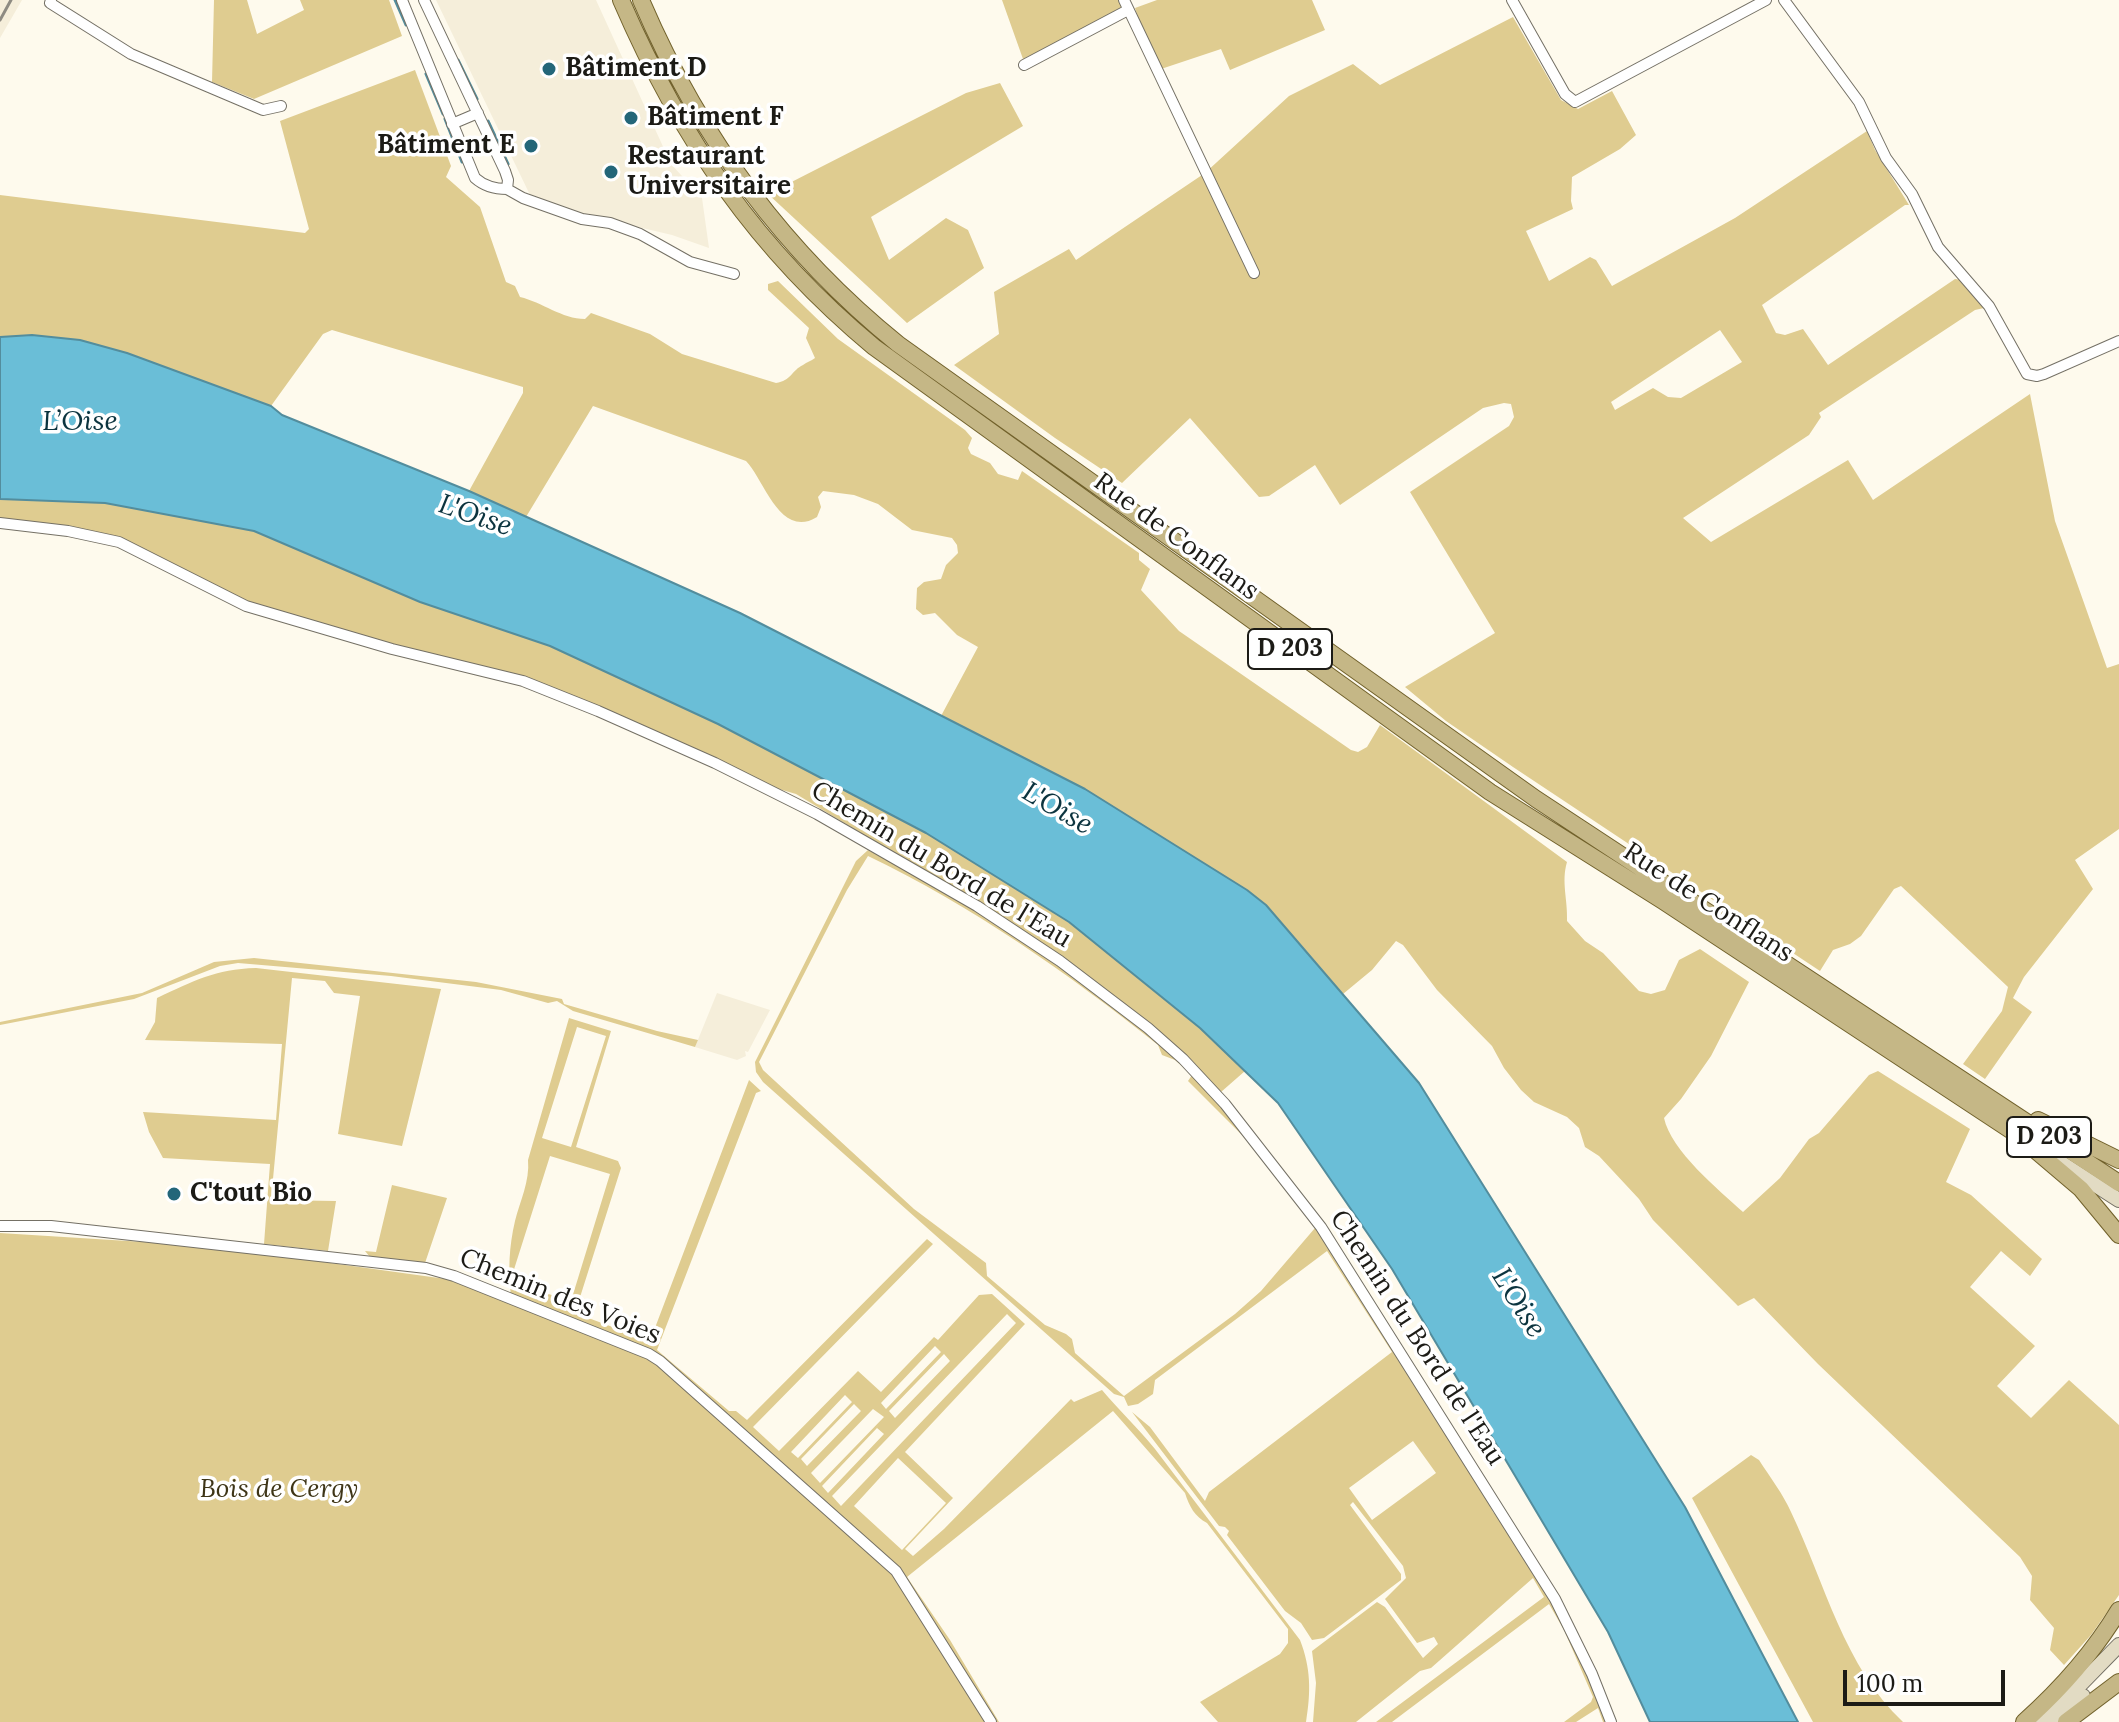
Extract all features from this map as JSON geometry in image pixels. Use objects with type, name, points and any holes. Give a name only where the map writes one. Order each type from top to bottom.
[{"type":"main road","name":"Rue de Conflans","points":[[621,0],[671,106],[728,195],[796,276],[874,347],[1481,786],[1663,901],[2015,1133]]},
{"type":"main road","name":"Rue de Conflans","points":[[641,0],[692,105],[744,185],[805,259],[882,331],[1536,799],[1978,1090]]},
{"type":"main road","points":[[1978,1090],[2119,1160]]},
{"type":"main road","name":"D 203","points":[[1978,1090],[2119,1183]]},
{"type":"main road","points":[[2015,1133],[2119,1200]]},
{"type":"main road","name":"D 203","points":[[2015,1133],[2081,1189],[2119,1235]]},
{"type":"main road","points":[[2024,1722],[2048,1701],[2086,1658],[2119,1610]]},
{"type":"main road","points":[[2037,1722],[2119,1645]]},
{"type":"main road","points":[[2054,1722],[2119,1658]]},
{"type":"main road","points":[[2066,1722],[2119,1682]]},
{"type":"street","points":[[51,0],[50,3],[131,54],[263,110],[281,106]]},
{"type":"street","points":[[402,0],[475,178],[481,184],[507,189],[523,198],[582,219],[610,223],[640,234],[690,262],[734,274]]},
{"type":"street","points":[[424,0],[505,171],[507,189]]},
{"type":"street","points":[[1512,0],[1565,94],[1575,102],[1766,0]]},
{"type":"street","points":[[1784,0],[1859,102],[1886,158],[1912,194],[1938,247],[1984,300],[2025,371],[2033,376],[2044,374],[2119,341]]},
{"type":"street","points":[[1024,65],[1126,5],[1254,273]]},
{"type":"street","points":[[452,124],[478,113]]},
{"type":"street","name":"Chemin du Bord de l'Eau","points":[[0,523],[68,531],[119,542],[246,606],[392,649],[523,681],[598,711],[727,769],[817,814],[977,906],[1060,961],[1148,1028],[1183,1059],[1225,1104],[1321,1227],[1555,1599],[1592,1674],[1611,1722]]},
{"type":"street","name":"Chemin des Voies","points":[[0,1226],[36,1224],[426,1268],[454,1276],[649,1354],[896,1571],[991,1722]]},
{"type":"shaded area","points":[[0,0],[22,0],[0,38]]},
{"type":"shaded area","points":[[436,0],[596,0],[671,164],[702,198],[709,248],[672,235],[579,213],[530,195]]},
{"type":"shaded area","points":[[717,993],[770,1010],[748,1052],[745,1051],[746,1056],[737,1060],[695,1047]]},
{"type":"green space","points":[[214,0],[247,0],[257,34],[304,10],[300,0],[389,0],[402,36],[254,99],[212,82]]},
{"type":"green space","points":[[1002,0],[1123,0],[1126,9],[1023,59]]},
{"type":"green space","points":[[1157,0],[1312,0],[1325,30],[1230,70],[1221,49],[1155,71],[1135,8]]},
{"type":"green space","points":[[1513,17],[1561,100],[1578,109],[1612,91],[1636,135],[1620,149],[1572,177],[1573,209],[1526,231],[1549,281],[1590,257],[1596,260],[1612,286],[1735,218],[1867,131],[1875,150],[1909,205],[1762,305],[1776,333],[1785,335],[1803,329],[1828,365],[1955,279],[1963,280],[1984,308],[1975,310],[1819,413],[1821,417],[1809,435],[1683,518],[1711,542],[1848,460],[1873,500],[2030,394],[2055,521],[2107,668],[2119,664],[2119,829],[2075,860],[2093,889],[2024,977],[2013,998],[2032,1012],[1985,1079],[1963,1064],[2002,1011],[2008,987],[1901,886],[1894,889],[1861,936],[1833,950],[1820,971],[1513,767],[1446,721],[1405,687],[1495,633],[1410,492],[1509,426],[1514,417],[1511,404],[1483,408],[1340,505],[1315,465],[1269,496],[1259,497],[1190,418],[1122,483],[954,365],[999,334],[994,292],[1069,249],[1076,260],[1205,173],[1289,96],[1353,64],[1380,85]],"holes":[[[1720,330],[1742,362],[1681,398],[1668,397],[1653,388],[1615,410],[1611,402]]]},
{"type":"green space","points":[[415,70],[451,166],[446,177],[480,207],[506,282],[515,286],[520,297],[577,318],[585,319],[591,313],[650,334],[682,354],[776,383],[815,358],[806,338],[809,328],[768,290],[768,284],[778,281],[838,339],[965,430],[972,438],[968,448],[971,454],[990,463],[998,474],[1018,480],[1022,471],[1139,553],[1139,560],[1150,569],[1141,590],[1179,631],[1351,750],[1358,752],[1367,747],[1380,725],[1567,862],[1567,921],[1639,991],[1651,994],[1665,990],[1679,960],[1700,949],[1749,982],[1711,1056],[1664,1118],[1668,1131],[1686,1156],[1743,1212],[1780,1178],[1809,1139],[1819,1133],[1869,1075],[1878,1071],[1970,1129],[1946,1182],[1971,1195],[2042,1259],[2030,1276],[2001,1251],[1970,1287],[2035,1346],[1997,1386],[2031,1418],[2069,1380],[2119,1425],[2119,1595],[2091,1635],[2064,1665],[2050,1650],[2054,1628],[2030,1600],[2032,1576],[2020,1557],[1818,1364],[1754,1298],[1738,1306],[1653,1220],[1639,1199],[1599,1156],[1585,1147],[1579,1128],[1567,1117],[1534,1102],[1521,1090],[1492,1046],[1437,990],[1403,945],[1396,941],[1372,970],[1343,994],[1266,905],[1247,890],[1085,789],[941,716],[978,647],[957,635],[935,613],[923,615],[916,609],[917,588],[924,582],[941,579],[946,565],[958,553],[952,538],[912,530],[878,504],[854,495],[823,491],[818,497],[821,507],[817,517],[804,522],[793,520],[774,504],[746,461],[593,406],[526,517],[469,491],[523,393],[523,387],[332,330],[323,334],[271,406],[127,353],[80,340],[32,335],[0,337],[0,195],[305,233],[309,229],[280,121]]},
{"type":"green space","points":[[1000,83],[1023,126],[871,217],[889,260],[946,218],[968,230],[984,268],[907,323],[768,194],[966,93]]},
{"type":"green space","points":[[0,499],[105,503],[254,531],[420,602],[550,646],[718,724],[926,833],[1069,922],[1200,1028],[1245,1071],[1221,1092],[1155,1029],[931,875],[796,794],[765,785],[601,710],[247,603],[143,551],[0,522]]},
{"type":"green space","points":[[868,850],[943,890],[1046,955],[1123,1012],[1197,1077],[1301,1203],[1493,1512],[1515,1539],[1569,1630],[1607,1722],[1603,1722],[1598,1708],[1576,1722],[1564,1722],[1591,1702],[1593,1697],[1564,1630],[1549,1604],[1392,1722],[1376,1722],[1544,1597],[1533,1578],[1431,1668],[1420,1671],[1356,1722],[1313,1722],[1316,1683],[1312,1651],[1377,1602],[1385,1607],[1423,1658],[1438,1644],[1434,1637],[1417,1643],[1385,1599],[1406,1578],[1403,1566],[1353,1502],[1350,1505],[1401,1574],[1401,1580],[1324,1638],[1312,1640],[1301,1623],[1285,1611],[1227,1535],[1229,1531],[1219,1526],[1132,1412],[1150,1427],[1205,1501],[1209,1492],[1392,1352],[1327,1251],[1155,1380],[1153,1394],[1138,1404],[1128,1406],[1124,1397],[1114,1394],[763,1082],[756,1072],[755,1062],[856,861]],"holes":[[[868,856],[945,896],[1018,942],[1158,1045],[1162,1055],[1175,1060],[1192,1075],[1188,1081],[1245,1138],[1315,1228],[1261,1291],[1235,1314],[1124,1396],[1075,1353],[1072,1339],[1045,1325],[987,1276],[986,1263],[914,1209],[763,1070],[759,1062],[847,890]],[[1413,1441],[1436,1473],[1372,1520],[1349,1488]]]},
{"type":"green space","points":[[254,958],[476,982],[562,999],[564,1004],[698,1040],[695,1047],[573,1011],[557,1001],[548,1003],[501,990],[391,976],[238,963],[220,966],[134,999],[0,1025],[0,1022],[142,993],[214,962]]},
{"type":"green space","points":[[256,968],[441,989],[402,1146],[338,1134],[360,996],[334,993],[325,981],[292,978],[271,1200],[336,1201],[328,1251],[264,1244],[270,1164],[163,1158],[149,1132],[143,1112],[276,1120],[282,1044],[145,1040],[155,1022],[157,998],[216,973]]},
{"type":"green space","name":"Bois de Cergy","points":[[569,1018],[611,1031],[576,1147],[618,1161],[621,1168],[575,1313],[650,1341],[749,1080],[761,1091],[756,1093],[657,1350],[729,1411],[736,1411],[747,1420],[927,1239],[933,1244],[753,1427],[779,1451],[858,1371],[881,1392],[934,1337],[938,1340],[979,1295],[992,1294],[1025,1324],[905,1452],[953,1498],[905,1549],[913,1556],[944,1529],[1071,1399],[1074,1402],[1102,1390],[1155,1449],[1300,1640],[1309,1680],[1306,1722],[1218,1722],[1200,1702],[1280,1654],[1288,1643],[1288,1629],[1207,1523],[1193,1511],[1185,1493],[1113,1411],[907,1577],[950,1640],[999,1722],[0,1722],[0,1233],[208,1246],[446,1279],[657,1354],[511,1296],[510,1282],[571,1301],[610,1174],[550,1156],[510,1281],[511,1240],[526,1183],[528,1160]],"holes":[[[577,1027],[606,1036],[571,1147],[542,1138]],[[1007,1314],[1016,1323],[841,1506],[832,1496]],[[935,1346],[941,1352],[886,1409],[881,1403]],[[944,1354],[950,1361],[895,1418],[889,1411]],[[845,1395],[852,1402],[798,1458],[791,1452]],[[854,1404],[861,1411],[807,1466],[801,1459]],[[873,1409],[884,1417],[820,1483],[811,1473]],[[877,1428],[884,1434],[828,1493],[822,1486]],[[898,1458],[946,1503],[902,1550],[854,1506]]]},
{"type":"green space","points":[[392,1185],[447,1198],[424,1266],[370,1257],[365,1251],[376,1252]]},
{"type":"green space","points":[[1751,1455],[1759,1460],[1788,1505],[1838,1623],[1865,1676],[1903,1722],[1813,1722],[1692,1498]]},
{"type":"water","name":"L’Oise","points":[[32,335],[80,340],[127,353],[271,406],[282,415],[469,491],[740,613],[1085,789],[1247,890],[1266,905],[1419,1083],[1685,1507],[1798,1722],[1650,1722],[1608,1632],[1392,1269],[1278,1103],[1200,1028],[1069,922],[926,833],[718,724],[550,646],[420,602],[254,531],[105,503],[0,499],[0,337]]},
{"type":"waterway","points":[[395,0],[406,25]]},
{"type":"waterway","points":[[458,60],[477,99]]},
{"type":"waterway","points":[[426,74],[443,114]]},
{"type":"waterway","points":[[445,119],[462,162]]},
{"type":"waterway","points":[[488,121],[508,164]]},
{"type":"railway","points":[[0,20],[11,0]]},
{"type":"place","name":"Bâtiment D","points":[[549,69]]},
{"type":"place","name":"Bâtiment F","points":[[631,118]]},
{"type":"place","name":"Bâtiment E","points":[[531,146]]},
{"type":"place","name":"Restaurant Universitaire","points":[[611,172]]},
{"type":"place","name":"C'tout Bio","points":[[174,1194]]},
{"type":"water label","name":"L'Oise","points":[[475,516]]},
{"type":"water label","name":"L'Oise","points":[[1057,809]]},
{"type":"water label","name":"L'Oise","points":[[1518,1303]]}]
